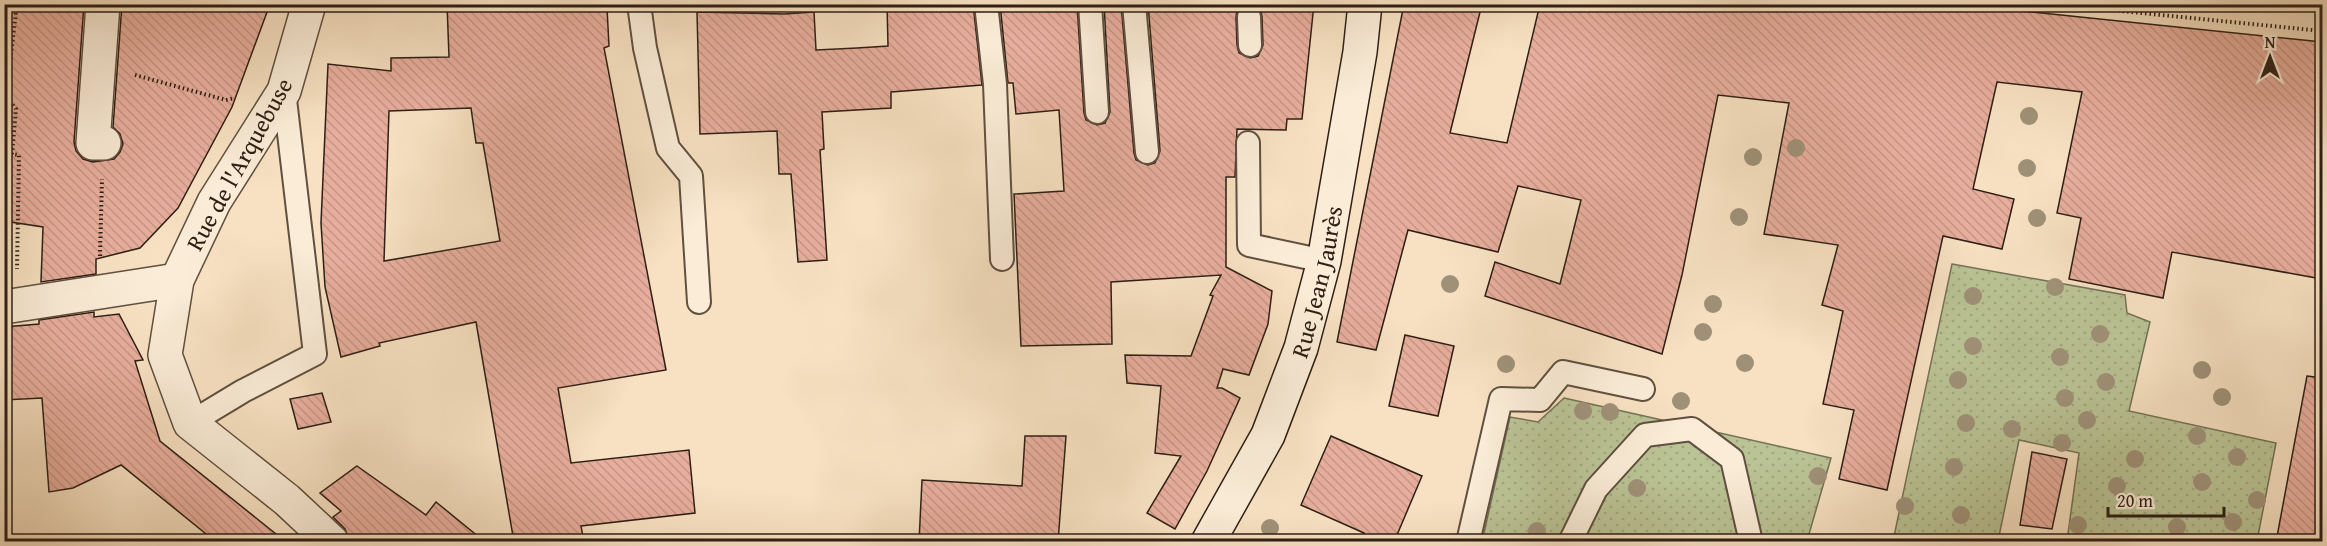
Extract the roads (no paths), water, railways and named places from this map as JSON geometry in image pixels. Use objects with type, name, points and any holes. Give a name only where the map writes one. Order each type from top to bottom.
[{"type":"street","points":[[103,4],[93,143],[104,143]]},
{"type":"street","name":"Rue de l'Arquebuse","points":[[190,423],[165,356],[177,280],[214,202],[284,91],[309,4]]},
{"type":"street","name":"Rue Jean Jaurès","points":[[1208,542],[1268,435],[1301,348],[1324,261],[1360,52],[1365,4]]},
{"type":"street","points":[[11,306],[177,280]]},
{"type":"street","points":[[190,423],[286,500],[332,542]]},
{"type":"lane","points":[[639,4],[645,48],[668,148],[691,176],[699,302]]},
{"type":"lane","points":[[986,4],[995,84],[1002,259]]},
{"type":"lane","points":[[1090,4],[1097,112]]},
{"type":"lane","points":[[1134,4],[1147,152]]},
{"type":"lane","points":[[1249,17],[1250,45]]},
{"type":"lane","points":[[190,423],[243,391],[315,354],[284,91]]},
{"type":"lane","points":[[1248,143],[1249,244],[1324,261]]},
{"type":"lane","points":[[1468,542],[1501,399],[1540,400],[1563,372],[1644,389]]},
{"type":"lane","points":[[1570,542],[1596,489],[1645,435],[1692,429],[1732,459],[1751,542]]}]
